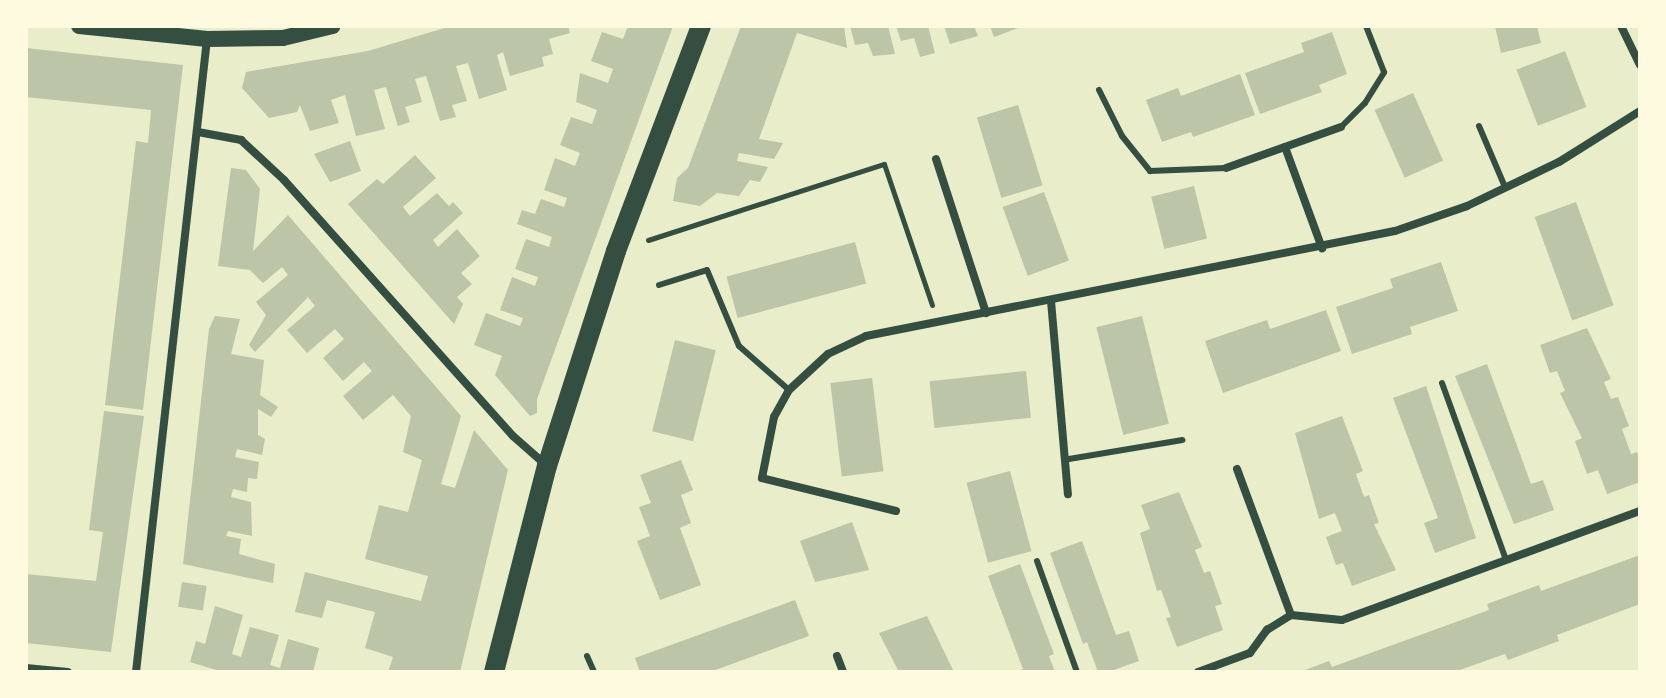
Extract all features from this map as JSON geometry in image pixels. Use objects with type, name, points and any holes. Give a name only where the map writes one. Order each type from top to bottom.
[{"type":"main road","points":[[79,26],[207,39],[283,38],[333,26]]},
{"type":"main road","points":[[494,672],[547,466],[616,251],[701,26]]},
{"type":"street","points":[[1621,26],[1640,65]]},
{"type":"street","points":[[136,672],[207,39]]},
{"type":"street","points":[[896,511],[762,478],[774,417],[789,390],[828,354],[866,336],[1322,248],[1395,231],[1559,162],[1640,111]]},
{"type":"street","points":[[1226,168],[1341,127]]},
{"type":"street","points":[[198,132],[241,140],[284,180],[513,436],[547,466]]},
{"type":"street","points":[[1285,147],[1322,248]]},
{"type":"street","points":[[936,159],[986,313]]},
{"type":"street","points":[[1051,301],[1069,459],[1068,494]]},
{"type":"street","points":[[1237,469],[1291,615]]},
{"type":"street","points":[[1198,672],[1250,653],[1267,630],[1291,615],[1342,620],[1640,511]]},
{"type":"street","points":[[837,656],[843,672]]},
{"type":"street","points":[[26,668],[68,672]]},
{"type":"lane","points":[[1341,127],[1365,103],[1384,72],[1366,26]]},
{"type":"lane","points":[[1099,90],[1122,136],[1150,171],[1167,174],[1226,168]]},
{"type":"lane","points":[[1479,126],[1505,187]]},
{"type":"lane","points":[[659,285],[707,270],[739,346],[789,390]]},
{"type":"lane","points":[[1442,383],[1506,560]]},
{"type":"lane","points":[[1069,459],[1182,440]]},
{"type":"lane","points":[[1037,561],[1077,672]]},
{"type":"lane","points":[[587,656],[594,672]]},
{"type":"path","points":[[616,251],[884,164],[937,322]]},
{"type":"building","points":[[451,26],[568,26],[570,33],[549,39],[553,54],[542,57],[544,66],[510,76],[503,52],[497,55],[507,90],[479,99],[468,63],[456,66],[467,101],[452,105],[456,117],[440,121],[426,76],[415,79],[422,102],[405,107],[410,122],[398,126],[386,87],[374,90],[385,129],[356,136],[345,95],[331,100],[339,123],[310,131],[300,105],[297,112],[269,118],[242,88],[246,72],[368,51]]},
{"type":"building","points":[[628,26],[673,26],[537,399],[537,413],[530,416],[495,375],[502,356],[474,345],[486,313],[520,326],[523,318],[500,310],[512,277],[535,286],[538,277],[515,269],[526,239],[549,247],[552,237],[517,224],[522,210],[535,214],[541,199],[564,207],[567,198],[544,190],[555,158],[575,166],[580,153],[560,145],[571,117],[592,124],[597,110],[576,102],[580,73],[608,83],[613,69],[591,61],[602,32],[623,39]]},
{"type":"building","points":[[741,26],[844,26],[847,48],[797,33],[759,139],[783,143],[774,159],[739,153],[737,161],[768,167],[760,182],[750,180],[739,196],[717,193],[700,206],[673,201],[677,178],[688,168]]},
{"type":"building","points":[[850,26],[888,26],[895,54],[873,56],[868,43],[855,45]]},
{"type":"building","points":[[896,26],[928,26],[935,53],[920,57],[914,38],[901,41]]},
{"type":"building","points":[[944,26],[974,26],[978,36],[950,44]]},
{"type":"building","points":[[990,26],[1023,26],[994,37]]},
{"type":"building","points":[[1495,26],[1537,26],[1541,43],[1501,53]]},
{"type":"building","points":[[1332,32],[1347,74],[1319,85],[1322,92],[1260,114],[1245,73],[1304,52],[1301,43]]},
{"type":"building","points":[[26,48],[183,65],[143,410],[105,405],[136,141],[148,143],[151,110],[26,97]]},
{"type":"building","points":[[1565,51],[1587,107],[1538,126],[1516,70]]},
{"type":"building","points":[[1240,74],[1255,115],[1193,137],[1191,132],[1162,142],[1146,100],[1178,88],[1181,96]]},
{"type":"building","points":[[1413,93],[1443,161],[1405,178],[1375,110]]},
{"type":"building","points":[[1018,105],[1043,185],[1001,198],[977,118]]},
{"type":"building","points":[[350,141],[361,171],[330,182],[314,154]]},
{"type":"building","points":[[415,155],[436,178],[403,207],[410,216],[437,193],[449,206],[453,202],[463,213],[433,240],[438,247],[457,229],[480,256],[461,273],[472,284],[457,297],[463,304],[454,324],[348,204],[377,179],[383,184]]},
{"type":"building","points":[[231,168],[246,170],[260,189],[253,251],[288,215],[461,416],[441,484],[455,488],[474,430],[508,470],[460,672],[388,672],[393,657],[365,648],[375,612],[327,600],[322,618],[295,612],[305,572],[421,601],[428,576],[365,559],[379,505],[408,512],[422,460],[403,452],[411,416],[393,395],[363,420],[343,396],[372,371],[364,362],[343,381],[323,358],[344,339],[335,329],[307,353],[287,330],[315,306],[308,297],[255,352],[249,345],[266,315],[256,302],[288,275],[282,267],[263,283],[250,270],[218,266]]},
{"type":"building","points":[[1194,186],[1207,238],[1164,249],[1151,197]]},
{"type":"building","points":[[1044,192],[1069,261],[1028,276],[1003,207]]},
{"type":"building","points":[[1576,202],[1614,305],[1572,320],[1535,217]]},
{"type":"building","points":[[855,242],[866,284],[738,318],[727,276]]},
{"type":"building","points":[[1441,262],[1458,311],[1410,327],[1412,334],[1352,354],[1336,307],[1393,288],[1390,279]]},
{"type":"building","points":[[1326,310],[1341,351],[1223,393],[1205,341],[1267,320],[1270,329]]},
{"type":"building","points":[[215,316],[240,319],[231,354],[264,360],[260,395],[278,407],[271,417],[258,409],[258,435],[265,439],[262,455],[237,449],[235,457],[259,462],[257,479],[248,478],[247,492],[233,489],[231,497],[251,502],[252,536],[228,531],[226,536],[241,539],[239,554],[275,564],[273,583],[183,564],[209,329]]},
{"type":"building","points":[[1142,316],[1169,424],[1123,435],[1096,327]]},
{"type":"building","points":[[1587,328],[1611,379],[1604,382],[1611,399],[1618,397],[1629,426],[1622,429],[1631,454],[1637,452],[1640,460],[1640,482],[1607,494],[1598,470],[1587,474],[1575,441],[1582,438],[1560,393],[1565,391],[1557,371],[1550,373],[1540,345]]},
{"type":"building","points":[[675,340],[716,350],[693,441],[652,431]]},
{"type":"building","points":[[1487,364],[1531,484],[1543,480],[1554,510],[1514,524],[1455,376]]},
{"type":"building","points":[[1026,371],[1031,418],[934,428],[930,381]]},
{"type":"building","points":[[872,378],[883,471],[842,476],[830,383]]},
{"type":"building","points":[[1426,386],[1476,538],[1435,553],[1424,523],[1438,518],[1393,398]]},
{"type":"building","points":[[104,411],[144,416],[111,652],[26,643],[26,574],[96,581],[103,532],[89,530]]},
{"type":"building","points":[[1342,416],[1363,471],[1356,474],[1364,497],[1369,495],[1379,523],[1374,524],[1396,570],[1352,586],[1343,563],[1336,565],[1326,537],[1342,531],[1335,513],[1319,519],[1295,433]]},
{"type":"building","points":[[681,460],[693,490],[681,495],[691,523],[680,528],[701,585],[660,600],[637,541],[650,536],[639,507],[651,503],[640,475]]},
{"type":"building","points":[[1010,471],[1031,551],[988,563],[967,483]]},
{"type":"building","points":[[1179,492],[1202,547],[1195,550],[1204,573],[1210,571],[1222,604],[1215,606],[1223,630],[1177,647],[1166,618],[1171,617],[1161,590],[1157,591],[1140,533],[1150,529],[1141,505]]},
{"type":"building","points":[[852,522],[869,570],[815,582],[800,541]]},
{"type":"building","points":[[1082,541],[1116,635],[1129,631],[1139,661],[1108,672],[1098,672],[1087,642],[1083,644],[1050,553]]},
{"type":"building","points":[[1640,555],[1640,604],[1557,635],[1559,641],[1508,660],[1505,654],[1454,672],[1300,672],[1329,661],[1332,667],[1489,610],[1487,604],[1539,585],[1541,591]]},
{"type":"building","points":[[1020,564],[1054,654],[1049,656],[1055,672],[1015,672],[1023,669],[988,576]]},
{"type":"building","points":[[182,582],[207,586],[203,611],[178,607]]},
{"type":"building","points":[[795,600],[809,636],[710,672],[640,672],[635,658]]},
{"type":"building","points":[[215,606],[243,615],[232,654],[241,657],[250,627],[279,635],[270,665],[280,668],[288,639],[319,648],[313,672],[223,672],[190,662],[196,641],[205,644]]},
{"type":"building","points":[[927,616],[954,672],[899,672],[879,633]]}]
